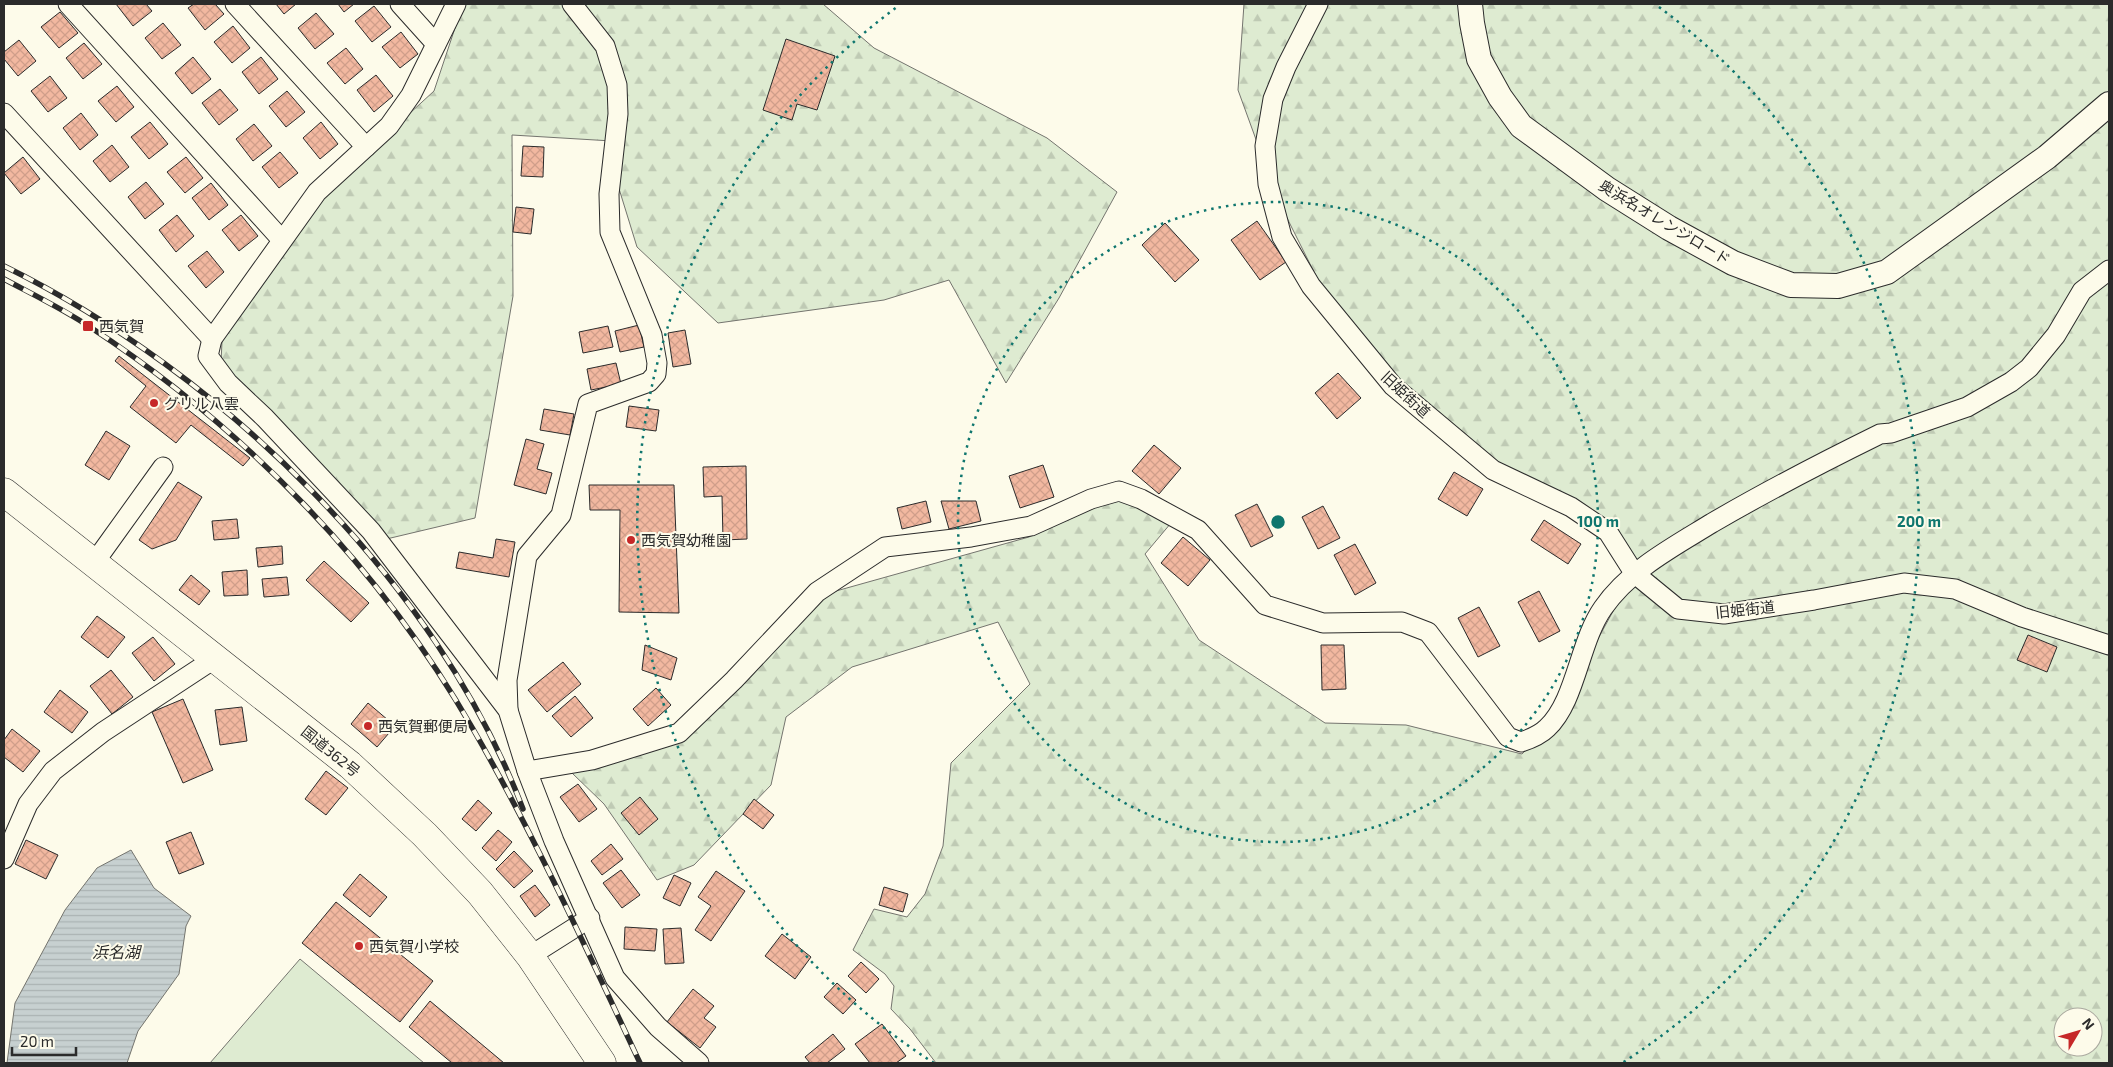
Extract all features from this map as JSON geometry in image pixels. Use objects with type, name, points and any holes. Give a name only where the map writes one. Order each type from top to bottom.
[{"type":"highway","name":"国道362号","points":[[4,492],[350,765],[378,790],[425,835],[480,893],[530,956],[602,1063]]},
{"type":"street","points":[[68,4],[281,239]]},
{"type":"street","points":[[235,4],[366,147]]},
{"type":"street","points":[[400,4],[436,44]]},
{"type":"street","points":[[456,4],[411,95],[389,126],[317,192],[281,239],[248,290],[212,339],[208,356],[228,383],[265,418],[372,531],[508,710]]},
{"type":"street","points":[[572,4],[606,46],[617,85],[618,114],[609,194],[610,232],[652,335],[657,363],[656,374],[649,382],[588,404],[561,515],[528,556],[506,680],[508,710],[527,771],[554,841],[590,918],[615,978],[658,1027],[699,1063]]},
{"type":"street","name":"旧姫街道","points":[[1318,4],[1286,68],[1273,100],[1265,146],[1268,184],[1282,237],[1312,286],[1334,315],[1401,393],[1493,470],[1571,508],[1608,532],[1634,573],[1678,609],[1724,614],[1814,600],[1904,582],[1955,589],[2022,617],[2109,645]]},
{"type":"street","name":"奥浜名オレンジロード","points":[[1470,4],[1480,58],[1500,97],[1521,126],[1607,189],[1669,228],[1733,263],[1791,285],[1838,286],[1888,272],[2047,157],[2109,104]]},
{"type":"street","points":[[4,114],[212,339]]},
{"type":"street","points":[[527,771],[592,760],[679,733],[734,680],[817,592],[885,547],[971,537],[1031,526],[1091,499],[1118,491],[1141,498],[1198,530],[1265,605],[1323,624],[1402,622],[1428,632],[1508,737],[1521,742],[1547,728],[1560,712],[1591,630],[1603,608],[1634,573],[1683,540],[1801,473],[1880,434],[1891,433],[1967,407],[2011,382],[2029,368],[2056,335],[2082,291],[2109,270]]},
{"type":"street","points":[[94,563],[164,468]]},
{"type":"street","points":[[4,859],[28,804],[53,772],[104,732],[214,658]]},
{"type":"street","points":[[530,956],[590,918]]},
{"type":"green space","points":[[463,4],[823,4],[874,48],[1047,138],[1117,192],[1059,298],[1006,383],[949,280],[884,300],[718,323],[637,247],[612,166],[612,141],[512,135],[513,296],[475,518],[378,541],[221,363],[222,341],[299,215],[434,91]]},
{"type":"green space","points":[[1244,4],[2109,4],[2109,1063],[936,1063],[910,1029],[891,1009],[894,986],[885,974],[853,950],[874,909],[907,917],[925,894],[943,846],[951,763],[1030,684],[998,622],[852,667],[786,717],[771,785],[694,865],[657,880],[604,804],[572,773],[681,735],[811,598],[1029,537],[1119,491],[1171,523],[1145,554],[1199,640],[1325,723],[1406,725],[1522,754],[1554,719],[1634,573],[1617,546],[1416,406],[1321,286],[1278,200],[1238,90]]},
{"type":"green space","points":[[300,959],[424,1063],[210,1063]]},
{"type":"water","name":"浜名湖","points":[[131,850],[154,888],[191,916],[186,926],[179,974],[138,1031],[127,1063],[7,1063],[15,1003],[65,910],[97,868]]},
{"type":"building","points":[[116,4],[146,4],[152,11],[133,26]]},
{"type":"building","points":[[194,4],[215,4],[224,14],[205,30],[188,8]]},
{"type":"building","points":[[276,4],[296,4],[284,14]]},
{"type":"building","points":[[338,4],[354,4],[344,12]]},
{"type":"building","points":[[374,6],[391,27],[372,42],[355,21]]},
{"type":"building","points":[[60,12],[78,33],[59,48],[41,27]]},
{"type":"building","points":[[316,13],[334,34],[315,49],[298,28]]},
{"type":"building","points":[[163,23],[181,45],[162,59],[145,38]]},
{"type":"building","points":[[233,26],[250,48],[232,63],[214,42]]},
{"type":"building","points":[[401,32],[418,54],[400,68],[382,47]]},
{"type":"building","points":[[786,39],[835,56],[817,110],[797,104],[792,120],[763,110]]},
{"type":"building","points":[[19,40],[36,61],[18,76],[4,59],[4,52]]},
{"type":"building","points":[[84,43],[102,64],[83,79],[66,58]]},
{"type":"building","points":[[346,48],[363,69],[345,84],[327,63]]},
{"type":"building","points":[[193,57],[211,79],[192,94],[175,73]]},
{"type":"building","points":[[261,57],[278,79],[259,94],[242,72]]},
{"type":"building","points":[[376,75],[393,96],[374,112],[357,90]]},
{"type":"building","points":[[50,76],[67,98],[48,112],[31,91]]},
{"type":"building","points":[[117,86],[134,107],[116,122],[98,101]]},
{"type":"building","points":[[220,89],[238,110],[219,125],[202,103]]},
{"type":"building","points":[[287,91],[305,112],[286,127],[269,106]]},
{"type":"building","points":[[81,113],[98,135],[80,150],[63,128]]},
{"type":"building","points":[[150,122],[168,144],[149,159],[131,137]]},
{"type":"building","points":[[321,122],[338,144],[320,159],[303,138]]},
{"type":"building","points":[[254,124],[272,146],[253,161],[236,139]]},
{"type":"building","points":[[112,145],[129,167],[110,182],[93,161]]},
{"type":"building","points":[[523,146],[544,147],[543,177],[521,176]]},
{"type":"building","points":[[280,152],[298,173],[279,188],[262,167]]},
{"type":"building","points":[[23,157],[40,179],[21,194],[4,173]]},
{"type":"building","points":[[186,157],[203,178],[185,193],[167,172]]},
{"type":"building","points":[[146,182],[164,204],[145,219],[128,197]]},
{"type":"building","points":[[211,183],[228,205],[209,220],[192,198]]},
{"type":"building","points":[[516,207],[534,209],[531,234],[513,232]]},
{"type":"building","points":[[177,215],[194,236],[176,252],[159,230]]},
{"type":"building","points":[[241,215],[258,236],[239,251],[222,230]]},
{"type":"building","points":[[1257,221],[1286,262],[1260,280],[1231,240]]},
{"type":"building","points":[[1165,223],[1199,260],[1175,282],[1142,245]]},
{"type":"building","points":[[207,251],[224,272],[206,288],[188,266]]},
{"type":"building","points":[[639,325],[644,347],[620,352],[615,331]]},
{"type":"building","points":[[608,326],[613,347],[583,353],[579,332]]},
{"type":"building","points":[[685,330],[691,364],[673,367],[668,333]]},
{"type":"building","points":[[119,356],[250,458],[243,466],[191,425],[176,443],[130,407],[146,386],[115,361]]},
{"type":"building","points":[[616,363],[621,384],[591,390],[587,369]]},
{"type":"building","points":[[1338,373],[1361,398],[1337,419],[1315,393]]},
{"type":"building","points":[[629,406],[659,410],[656,431],[626,427]]},
{"type":"building","points":[[544,409],[574,414],[570,435],[540,430]]},
{"type":"building","points":[[106,431],[130,446],[109,480],[85,465]]},
{"type":"building","points":[[526,439],[544,444],[537,469],[552,473],[546,494],[514,485]]},
{"type":"building","points":[[1154,445],[1181,468],[1159,494],[1132,471]]},
{"type":"building","points":[[1043,465],[1054,497],[1020,508],[1009,476]]},
{"type":"building","points":[[746,466],[747,539],[723,540],[722,496],[704,497],[703,467]]},
{"type":"building","points":[[1454,472],[1483,489],[1467,516],[1438,499]]},
{"type":"building","points":[[178,482],[202,497],[176,540],[152,549],[139,540]]},
{"type":"building","points":[[589,485],[674,485],[679,613],[619,612],[620,510],[590,510]]},
{"type":"building","points":[[926,501],[931,522],[902,529],[897,508]]},
{"type":"building","points":[[941,501],[976,501],[981,521],[949,529]]},
{"type":"building","points":[[1257,504],[1273,536],[1251,547],[1235,515]]},
{"type":"building","points":[[1323,506],[1340,538],[1318,549],[1302,517]]},
{"type":"building","points":[[237,519],[239,538],[214,540],[212,521]]},
{"type":"building","points":[[1544,520],[1581,544],[1568,564],[1531,540]]},
{"type":"building","points":[[1183,537],[1210,560],[1188,586],[1161,563]]},
{"type":"building","points":[[496,539],[515,542],[509,577],[456,568],[459,552],[493,558]]},
{"type":"building","points":[[1355,544],[1376,583],[1355,595],[1334,555]]},
{"type":"building","points":[[282,546],[283,564],[258,567],[256,548]]},
{"type":"building","points":[[324,561],[369,603],[351,622],[306,580]]},
{"type":"building","points":[[247,570],[248,595],[224,596],[222,572]]},
{"type":"building","points":[[191,575],[210,591],[199,605],[179,590]]},
{"type":"building","points":[[287,577],[289,595],[264,597],[262,579]]},
{"type":"building","points":[[1539,591],[1560,631],[1539,642],[1518,602]]},
{"type":"building","points":[[1479,607],[1500,646],[1478,657],[1458,618]]},
{"type":"building","points":[[97,616],[125,637],[108,658],[81,637]]},
{"type":"building","points":[[2028,635],[2057,647],[2047,672],[2017,660]]},
{"type":"building","points":[[153,637],[175,664],[154,681],[132,653]]},
{"type":"building","points":[[645,645],[677,658],[671,680],[642,670]]},
{"type":"building","points":[[1321,645],[1344,645],[1346,689],[1322,690]]},
{"type":"building","points":[[563,662],[581,684],[547,712],[528,690]]},
{"type":"building","points":[[111,670],[133,697],[112,714],[90,686]]},
{"type":"building","points":[[656,688],[671,705],[648,726],[633,709]]},
{"type":"building","points":[[60,690],[88,712],[72,733],[44,712]]},
{"type":"building","points":[[575,696],[593,718],[571,737],[552,716]]},
{"type":"building","points":[[183,699],[213,770],[183,783],[152,712]]},
{"type":"building","points":[[368,703],[395,726],[377,747],[351,724]]},
{"type":"building","points":[[242,707],[247,741],[220,745],[215,710]]},
{"type":"building","points":[[12,729],[40,751],[23,772],[4,757],[4,740]]},
{"type":"building","points":[[326,771],[348,788],[326,815],[305,799]]},
{"type":"building","points":[[578,784],[597,809],[579,822],[560,797]]},
{"type":"building","points":[[640,797],[658,819],[639,835],[621,813]]},
{"type":"building","points":[[754,799],[774,815],[763,829],[743,814]]},
{"type":"building","points":[[478,800],[492,813],[476,831],[462,819]]},
{"type":"building","points":[[498,830],[512,842],[496,861],[482,848]]},
{"type":"building","points":[[191,832],[204,864],[179,874],[166,842]]},
{"type":"building","points":[[26,840],[58,855],[46,879],[15,864]]},
{"type":"building","points":[[611,844],[623,859],[602,875],[591,861]]},
{"type":"building","points":[[514,851],[533,871],[514,888],[496,869]]},
{"type":"building","points":[[621,870],[640,895],[622,908],[603,883]]},
{"type":"building","points":[[716,871],[745,891],[711,941],[695,930],[711,906],[698,897]]},
{"type":"building","points":[[360,874],[387,897],[370,917],[343,895]]},
{"type":"building","points":[[674,875],[691,883],[680,906],[663,898]]},
{"type":"building","points":[[535,885],[550,905],[535,917],[520,896]]},
{"type":"building","points":[[884,887],[908,894],[903,912],[879,905]]},
{"type":"building","points":[[336,902],[433,981],[400,1022],[302,943]]},
{"type":"building","points":[[625,927],[657,929],[655,951],[624,949]]},
{"type":"building","points":[[681,928],[684,963],[665,964],[663,929]]},
{"type":"building","points":[[782,934],[811,957],[795,979],[765,956]]},
{"type":"building","points":[[861,962],[879,979],[866,993],[848,976]]},
{"type":"building","points":[[837,983],[856,1000],[843,1014],[824,997]]},
{"type":"building","points":[[693,989],[714,1006],[704,1018],[716,1027],[700,1048],[667,1022]]},
{"type":"building","points":[[430,1001],[504,1063],[452,1063],[409,1027]]},
{"type":"building","points":[[882,1024],[906,1056],[896,1063],[870,1063],[855,1044]]},
{"type":"building","points":[[833,1034],[845,1049],[827,1063],[810,1063],[805,1057]]},
{"type":"railway","points":[[4,266],[85,311],[165,364],[241,424],[313,492],[378,565],[436,643],[485,724],[523,809]]},
{"type":"railway","points":[[4,279],[90,327],[147,367],[203,410],[255,456],[305,506],[352,558],[396,612],[436,669],[496,770],[539,852],[640,1063]]},
{"type":"place","name":"西気賀","points":[[88,326]]},
{"type":"place","name":"グリル八雲","points":[[154,403]]},
{"type":"place","name":"西気賀幼稚園","points":[[631,540]]},
{"type":"place","name":"西気賀郵便局","points":[[368,726]]},
{"type":"place","name":"西気賀小学校","points":[[359,946]]}]
